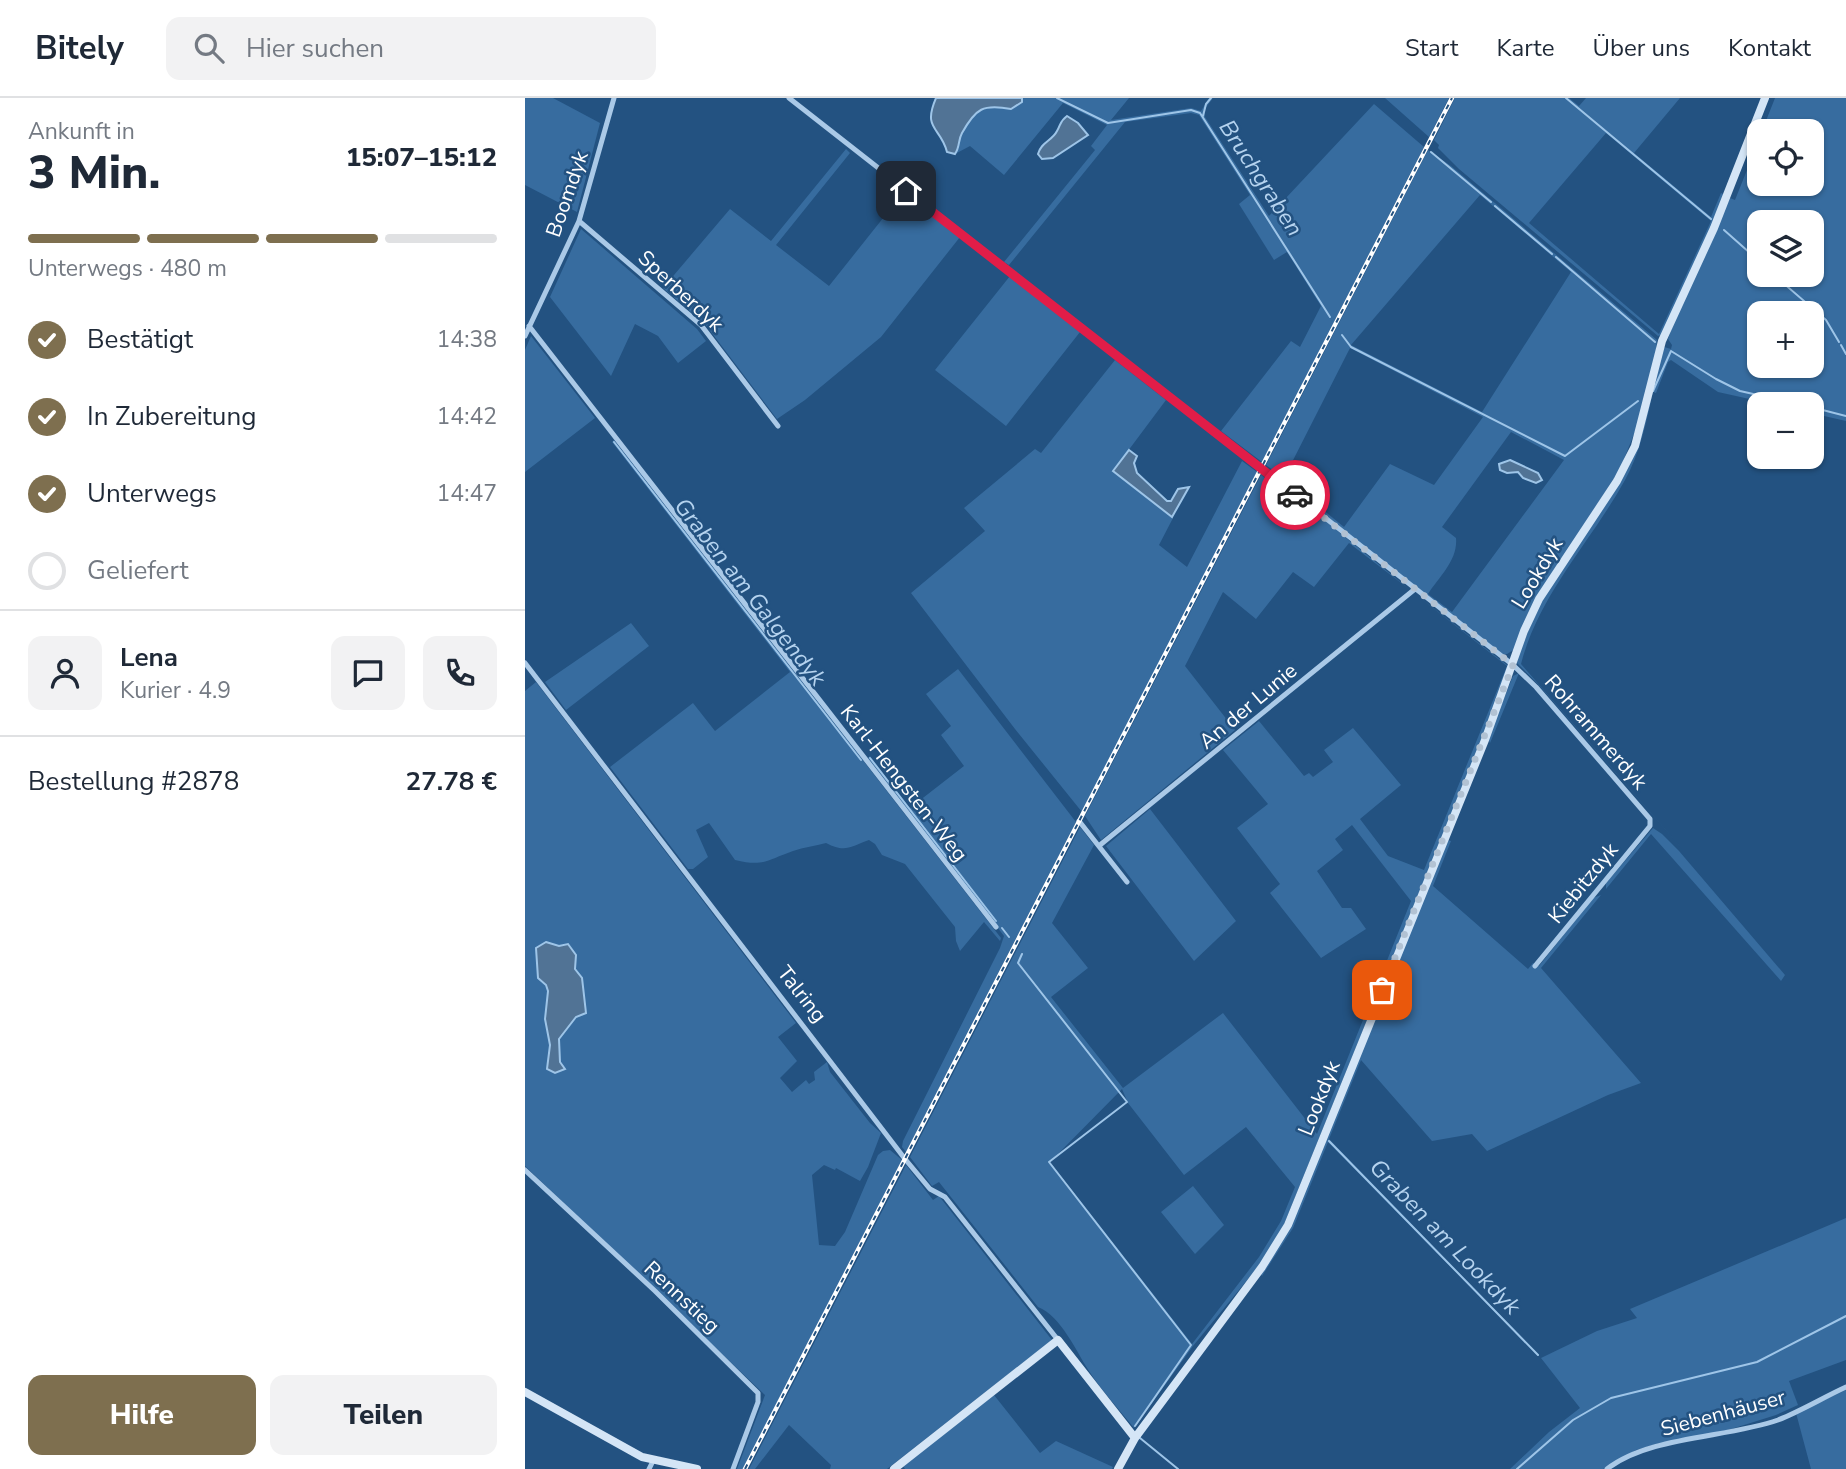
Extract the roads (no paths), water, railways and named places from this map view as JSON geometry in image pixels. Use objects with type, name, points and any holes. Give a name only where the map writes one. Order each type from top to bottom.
[{"type":"street","name":"Boomdyk","points":[[525,336],[579,221],[614,98]]},
{"type":"street","name":"Rohrammerdyk","points":[[789,98],[1513,665],[1537,687],[1650,818]]},
{"type":"street","name":"Lookdyk","points":[[1118,1469],[1135,1438],[1262,1266],[1288,1224],[1513,665],[1524,631],[1539,599],[1617,481],[1635,446],[1662,341],[1714,228],[1765,98]]},
{"type":"street","name":"Sperberdyk","points":[[579,221],[701,325],[778,426]]},
{"type":"street","name":"Karl-Hengsten-Weg","points":[[529,326],[996,927]]},
{"type":"street","name":"An der Lunie","points":[[1100,845],[1415,589]]},
{"type":"street","name":"Talring","points":[[525,663],[905,1159],[930,1189],[945,1198],[1135,1438]]},
{"type":"street","name":"Kiebitzdyk","points":[[1535,966],[1650,826],[1650,818]]},
{"type":"street","points":[[1080,821],[1127,882]]},
{"type":"street","name":"Rennstieg","points":[[525,1170],[655,1291],[758,1393],[758,1402],[733,1469]]},
{"type":"street","points":[[894,1469],[1058,1340]]},
{"type":"street","name":"Siebenhäuser","points":[[1607,1469],[1625,1457],[1657,1447],[1778,1420],[1846,1387]]},
{"type":"street","points":[[525,1392],[642,1457],[651,1465],[697,1469]]},
{"type":"waterway","name":"Bruchgraben","points":[[1057,98],[1108,123],[1191,110],[1200,113],[1330,317]]},
{"type":"waterway","points":[[1203,116],[1206,104],[1211,98]]},
{"type":"waterway","points":[[1566,98],[1711,219]]},
{"type":"waterway","points":[[1431,152],[1491,202]]},
{"type":"waterway","points":[[1495,206],[1552,254]]},
{"type":"waterway","points":[[1724,230],[1747,250]]},
{"type":"waterway","points":[[1556,257],[1655,342]]},
{"type":"waterway","points":[[1788,287],[1826,320],[1839,342]]},
{"type":"waterway","name":"Bruchgraben","points":[[1342,335],[1351,347],[1565,456],[1638,401]]},
{"type":"waterway","points":[[1841,345],[1846,354]]},
{"type":"waterway","name":"Bruchgraben","points":[[1653,391],[1671,351],[1716,379],[1747,393]]},
{"type":"waterway","name":"Bruchgraben","points":[[1824,410],[1846,416]]},
{"type":"waterway","name":"Graben am Galgendyk","points":[[614,442],[861,760]]},
{"type":"waterway","name":"Graben am Galgendyk","points":[[870,758],[996,921]]},
{"type":"waterway","name":"Graben am Galgendyk","points":[[1002,928],[1009,937]]},
{"type":"waterway","name":"Graben am Galgendyk","points":[[1022,954],[1018,963],[1127,1102],[1049,1162],[1191,1345],[1135,1426]]},
{"type":"waterway","name":"Graben am Lookdyk","points":[[1329,1141],[1538,1355]]},
{"type":"waterway","points":[[1517,1469],[1573,1420],[1611,1398],[1757,1362],[1846,1316]]},
{"type":"waterway","name":"Graben am Galgendyk","points":[[1140,1438],[1178,1469]]},
{"type":"railway","points":[[745,1469],[1452,98]]}]
